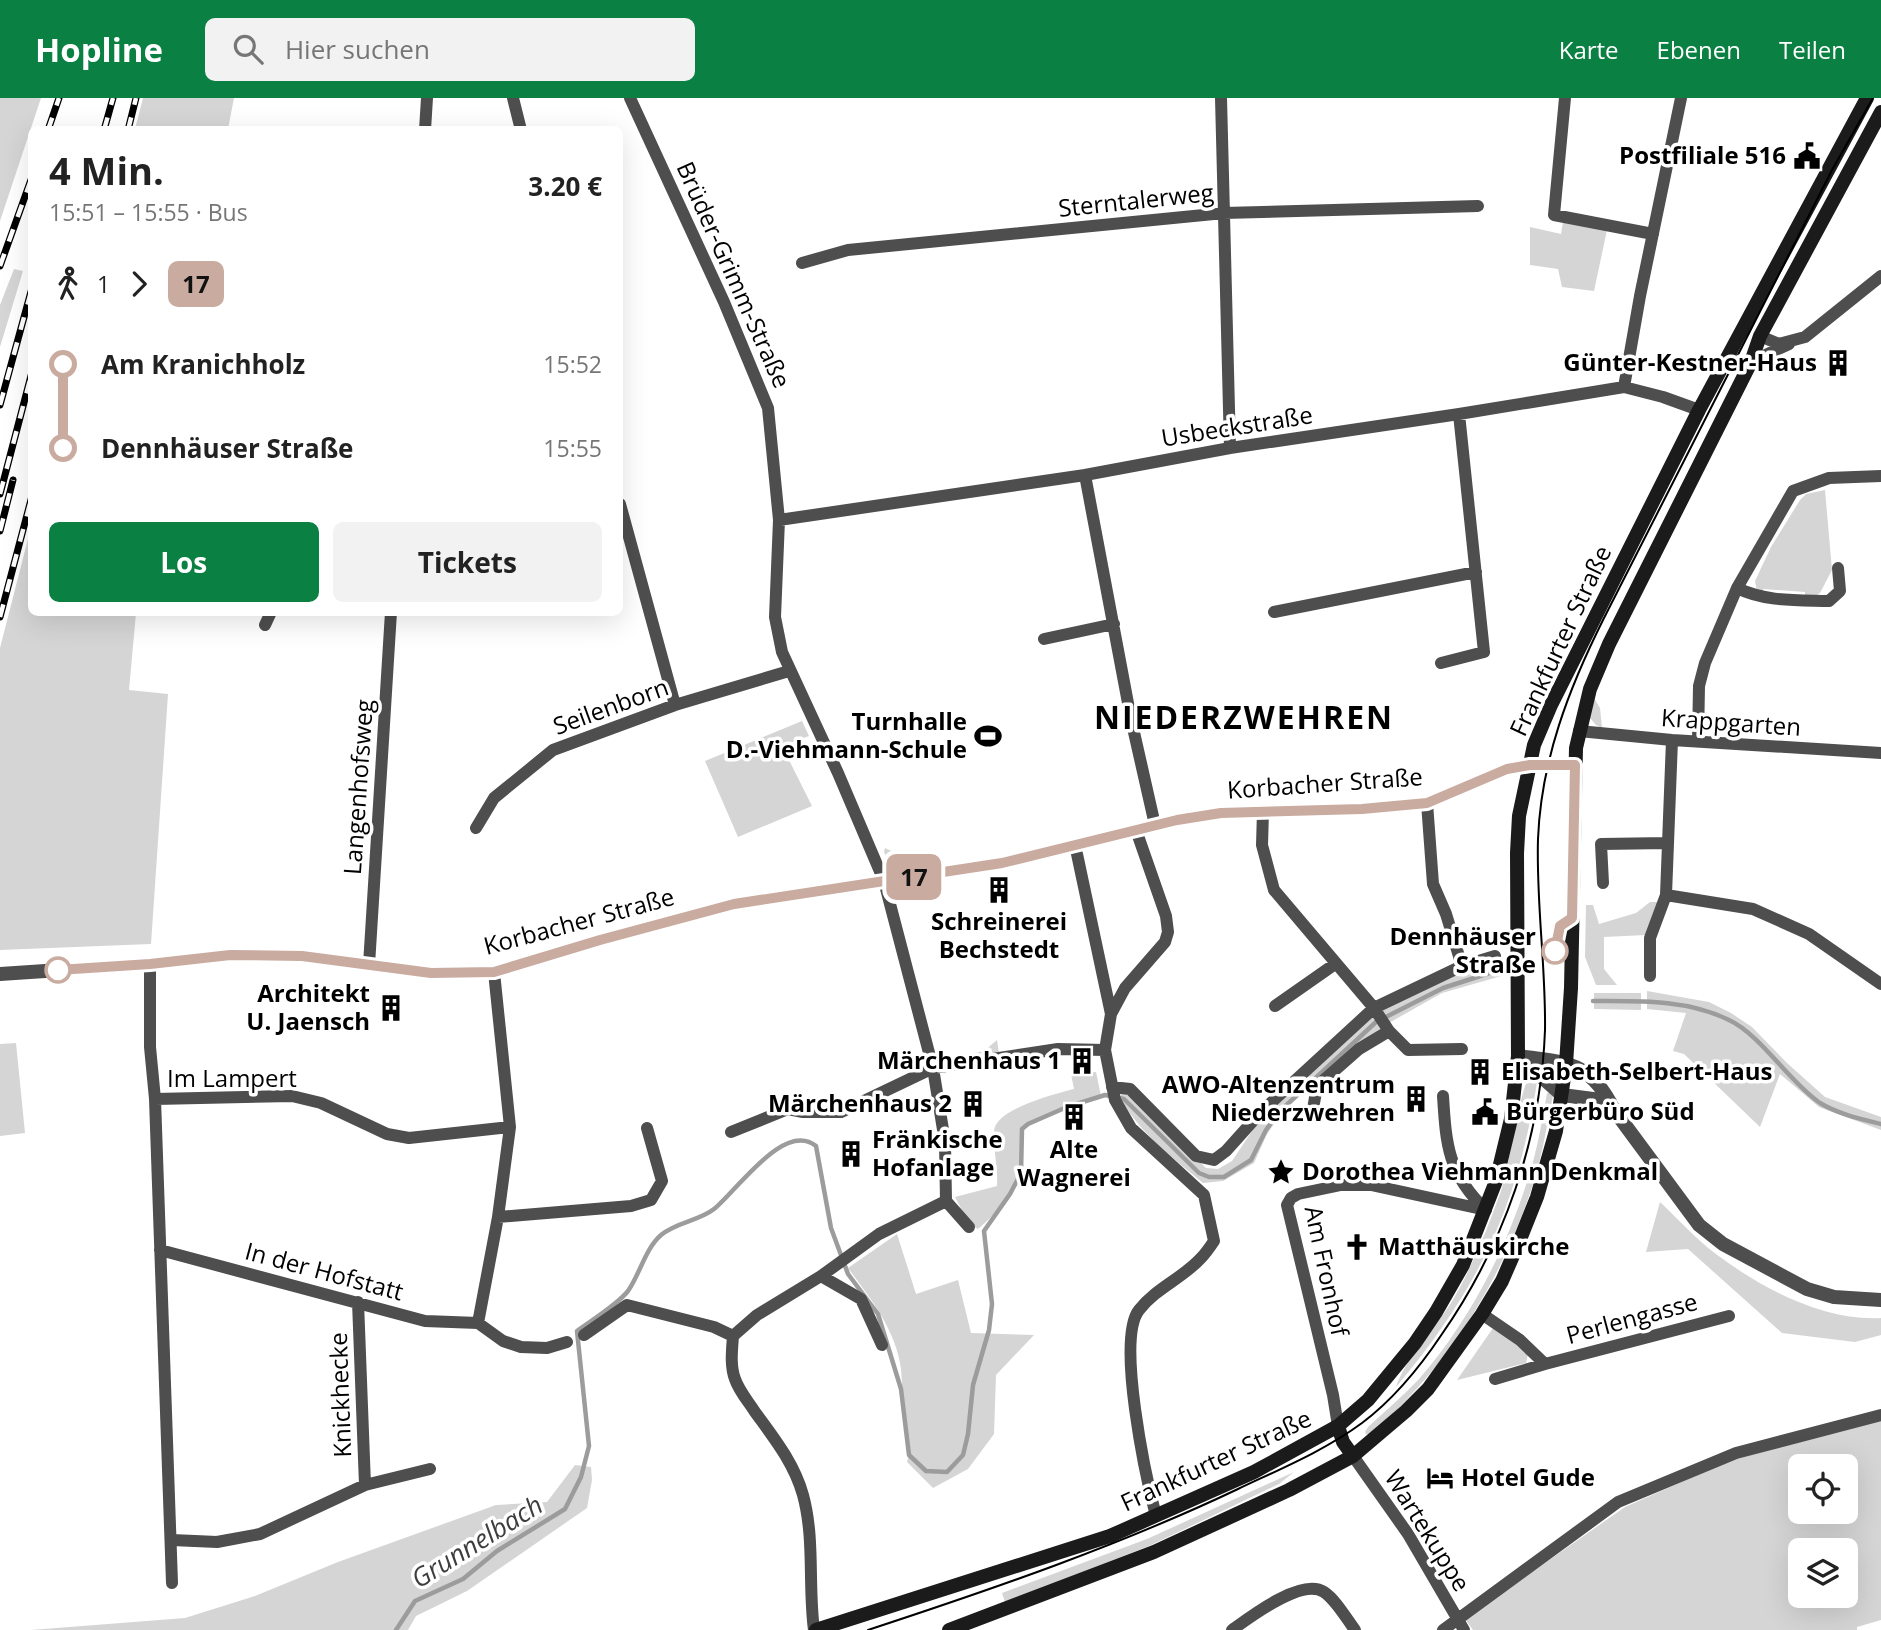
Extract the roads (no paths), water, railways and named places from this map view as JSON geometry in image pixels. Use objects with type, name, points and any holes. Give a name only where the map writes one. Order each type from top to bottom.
[{"type":"main road","name":"Frankfurter Straße","points":[[815,1630],[1063,1552],[1156,1516],[1254,1472],[1338,1426],[1368,1399],[1422,1332],[1463,1265],[1486,1210],[1511,1119],[1518,1056],[1519,816],[1534,745],[1551,705],[1699,410],[1867,98]]},
{"type":"main road","name":"Frankfurter Straße","points":[[949,1630],[1154,1552],[1289,1490],[1353,1456],[1428,1389],[1482,1314],[1502,1281],[1537,1197],[1556,1131],[1566,1064],[1571,988],[1575,765],[1579,731],[1590,689],[1609,644],[1751,362],[1760,337],[1881,112]]},
{"type":"main road","points":[[1742,328],[1760,337]]},
{"type":"main road","points":[[1699,410],[1723,418]]},
{"type":"main road","points":[[1338,1426],[1343,1442],[1353,1456]]},
{"type":"street","points":[[425,126],[427,98]]},
{"type":"street","points":[[513,98],[520,126]]},
{"type":"street","name":"Brüder-Grimm-Straße","points":[[630,98],[724,302],[768,408],[779,520],[775,617],[782,652],[884,881],[933,1068],[945,1142],[946,1201]]},
{"type":"street","points":[[1221,98],[1230,448]]},
{"type":"street","points":[[1565,98],[1554,215],[1653,234]]},
{"type":"street","points":[[1623,387],[1681,98]]},
{"type":"street","name":"Sterntalerweg","points":[[802,264],[848,250],[1224,213],[1478,206]]},
{"type":"street","points":[[1751,362],[1800,339],[1881,276]]},
{"type":"street","points":[[1760,337],[1779,344],[1800,339]]},
{"type":"street","name":"Usbeckstraße","points":[[779,520],[1085,475],[1230,448],[1623,387],[1699,410]]},
{"type":"street","points":[[1441,663],[1484,652],[1460,414]]},
{"type":"street","points":[[1085,475],[1131,719],[1155,825]]},
{"type":"street","points":[[1698,741],[1699,686],[1705,663],[1737,588],[1793,491],[1829,478],[1881,476]]},
{"type":"street","points":[[623,515],[676,705]]},
{"type":"street","points":[[1737,588],[1754,596],[1782,600],[1829,601],[1840,592],[1838,568]]},
{"type":"street","points":[[1275,612],[1476,572]]},
{"type":"street","points":[[265,625],[269,616]]},
{"type":"street","name":"Langenhofsweg","points":[[369,965],[391,616]]},
{"type":"street","points":[[1044,639],[1114,624]]},
{"type":"street","name":"Seilenborn","points":[[476,828],[495,798],[553,750],[676,705],[789,671]]},
{"type":"street","name":"Krappgarten","points":[[1579,731],[1672,740],[1881,753]]},
{"type":"street","points":[[1650,976],[1650,938],[1666,895],[1672,740]]},
{"type":"street","name":"Korbacher Straße","points":[[0,974],[150,964],[230,955],[302,956],[431,973],[494,972],[734,904],[1002,863],[1155,825],[1221,813],[1362,809],[1427,803],[1496,773],[1530,765],[1575,765]]},
{"type":"street","points":[[1427,803],[1433,884],[1446,914],[1462,967]]},
{"type":"street","points":[[1263,811],[1262,845],[1274,890],[1388,1028],[1408,1050],[1462,1049]]},
{"type":"street","points":[[1136,830],[1166,916],[1168,932],[1165,942],[1125,988],[1111,1014],[1105,1050],[1113,1093],[1130,1128],[1205,1195],[1214,1241],[1201,1259],[1162,1288],[1138,1311],[1132,1326],[1129,1347],[1133,1386],[1149,1490],[1156,1516]]},
{"type":"street","points":[[1603,883],[1601,844],[1668,843]]},
{"type":"street","points":[[1077,854],[1111,1014]]},
{"type":"street","points":[[1666,895],[1753,909],[1809,934],[1881,984]]},
{"type":"street","points":[[1113,1093],[1130,1089],[1196,1156],[1214,1160],[1226,1151],[1261,1112],[1375,1010],[1462,967],[1495,956]]},
{"type":"street","points":[[150,964],[150,1047],[155,1099],[172,1583]]},
{"type":"street","points":[[1276,1006],[1335,964]]},
{"type":"street","points":[[494,972],[510,1127],[498,1217],[478,1323],[503,1341],[520,1347],[547,1348],[566,1342]]},
{"type":"street","points":[[1313,1109],[1317,1086],[1388,1028]]},
{"type":"street","points":[[731,1132],[788,1109],[803,1112],[841,1112],[933,1068],[1058,1049],[1105,1050]]},
{"type":"street","points":[[1518,1056],[1583,1069],[1605,1092],[1614,1110],[1699,1225],[1723,1244],[1807,1289],[1834,1297],[1881,1300]]},
{"type":"street","points":[[1518,1056],[1562,1096],[1592,1099],[1614,1110]]},
{"type":"street","name":"Im Lampert","points":[[155,1099],[292,1096],[321,1103],[387,1134],[409,1138],[510,1127]]},
{"type":"street","points":[[1443,1096],[1446,1144],[1467,1192],[1486,1210]]},
{"type":"street","points":[[498,1217],[631,1206],[651,1200],[662,1181],[648,1128]]},
{"type":"street","name":"Am Fronhof","points":[[1338,1426],[1287,1205],[1290,1198],[1341,1185],[1371,1185],[1486,1210]]},
{"type":"street","points":[[815,1630],[810,1603],[810,1521],[803,1493],[790,1461],[734,1378],[733,1336],[757,1314],[826,1272],[886,1229],[946,1201],[969,1227]]},
{"type":"street","name":"In der Hofstatt","points":[[160,1250],[425,1321],[478,1323]]},
{"type":"street","points":[[826,1272],[861,1300],[882,1345]]},
{"type":"street","name":"Knickhecke","points":[[358,1302],[365,1485]]},
{"type":"street","points":[[584,1335],[627,1305],[714,1327],[733,1336]]},
{"type":"street","name":"Perlengasse","points":[[1482,1314],[1520,1340],[1545,1364]]},
{"type":"street","name":"Perlengasse","points":[[1495,1378],[1729,1316]]},
{"type":"street","points":[[1443,1630],[1461,1625],[1618,1502],[1736,1453],[1881,1415]]},
{"type":"street","name":"Wartekuppe","points":[[1353,1456],[1408,1534],[1461,1625]]},
{"type":"street","name":"Knickhecke","points":[[172,1540],[217,1542],[260,1534],[365,1485],[430,1469]]},
{"type":"street","points":[[1232,1630],[1273,1602],[1310,1588],[1323,1592],[1355,1630]]},
{"type":"waterway","name":"Grunnelbach","points":[[396,1630],[415,1601],[463,1579],[497,1551],[565,1509],[581,1477],[589,1446],[577,1331],[628,1291],[651,1247],[661,1235],[714,1209],[775,1150],[790,1142],[803,1141],[816,1146],[831,1228],[848,1274],[878,1314],[901,1389],[909,1455],[926,1471],[947,1472],[963,1455],[973,1385],[989,1330],[992,1304],[984,1231],[1021,1173],[1022,1129],[1067,1107],[1105,1095],[1124,1099],[1199,1173],[1209,1177],[1224,1177],[1251,1160],[1266,1130],[1279,1112],[1376,1022],[1443,988],[1502,969]]},
{"type":"waterway","name":"Grunnelbach","points":[[1593,1001],[1645,1001],[1713,1013],[1741,1027],[1752,1036],[1820,1103],[1842,1113],[1881,1124]]},
{"type":"tram line","points":[[868,1630],[1101,1548],[1193,1510],[1302,1459],[1374,1414],[1406,1382],[1442,1334],[1484,1264],[1501,1227],[1527,1151],[1536,1111],[1545,1030],[1538,839],[1545,781],[1559,725],[1579,671],[1604,618],[1832,170],[1873,98]]},
{"type":"railway","points":[[49,126],[59,98]]},
{"type":"railway","points":[[105,126],[113,98]]},
{"type":"railway","points":[[129,126],[136,98]]},
{"type":"railway","points":[[0,266],[28,188]]},
{"type":"railway","points":[[0,405],[28,303]]},
{"type":"railway","points":[[0,494],[28,387]]},
{"type":"railway","points":[[0,531],[13,480]]},
{"type":"railway","points":[[0,617],[28,511]]},
{"type":"place","name":"Postfiliale 516","points":[[1807,156]]},
{"type":"place","name":"Günter-Kestner-Haus","points":[[1838,363]]},
{"type":"place","name":"Turnhalle D.-Viehmann-Schule","points":[[988,736]]},
{"type":"place","name":"Schreinerei Bechstedt","points":[[999,890]]},
{"type":"place","name":"Dennhäuser Straße","points":[[1555,951]]},
{"type":"place","name":"Architekt U. Jaensch","points":[[391,1008]]},
{"type":"place","name":"Märchenhaus 1","points":[[1082,1061]]},
{"type":"place","name":"Elisabeth-Selbert-Haus","points":[[1480,1072]]},
{"type":"place","name":"AWO-Altenzentrum Niederzwehren","points":[[1416,1099]]},
{"type":"place","name":"Märchenhaus 2","points":[[973,1104]]},
{"type":"place","name":"Bürgerbüro Süd","points":[[1485,1112]]},
{"type":"place","name":"Alte Wagnerei","points":[[1074,1117]]},
{"type":"place","name":"Fränkische Hofanlage","points":[[851,1154]]},
{"type":"place","name":"Dorothea Viehmann Denkmal","points":[[1281,1172]]},
{"type":"place","name":"Matthäuskirche","points":[[1357,1247]]},
{"type":"place","name":"Hotel Gude","points":[[1440,1478]]},
{"type":"district","name":"NIEDERZWEHREN","points":[[1244,718]]}]
